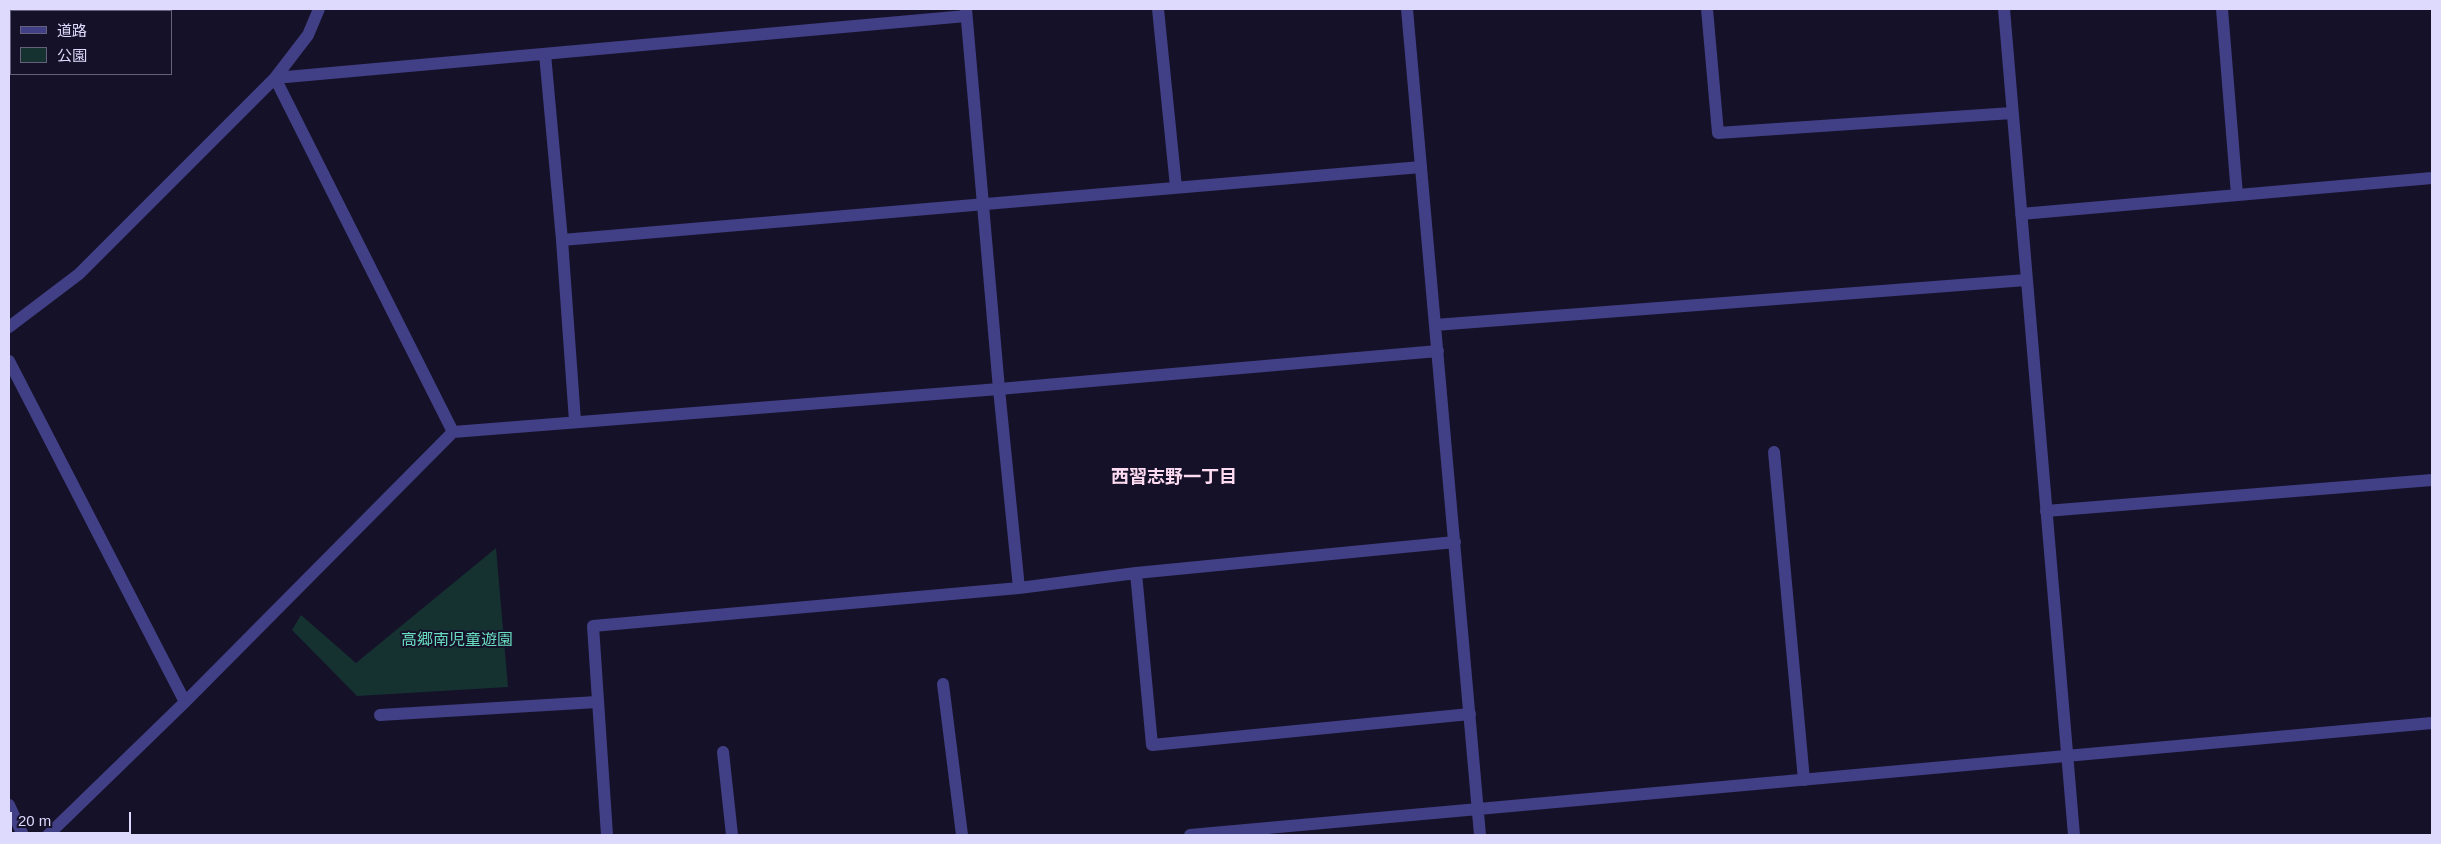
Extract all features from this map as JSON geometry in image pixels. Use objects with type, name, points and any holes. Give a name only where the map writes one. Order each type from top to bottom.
[{"type":"street","points":[[9,327],[79,274],[275,78],[308,34],[319,9]]},
{"type":"street","points":[[1158,9],[1176,187]]},
{"type":"street","points":[[1408,9],[1480,835]]},
{"type":"street","points":[[1707,9],[1718,133],[2012,113]]},
{"type":"street","points":[[2004,9],[2074,835]]},
{"type":"street","points":[[2222,9],[2237,195]]},
{"type":"street","points":[[275,78],[544,54],[966,12],[999,389],[1019,588]]},
{"type":"street","points":[[544,54],[562,240],[575,421]]},
{"type":"street","points":[[275,78],[453,432]]},
{"type":"street","points":[[562,240],[1421,167]]},
{"type":"street","points":[[2021,214],[2432,178]]},
{"type":"street","points":[[1435,325],[2026,280]]},
{"type":"street","points":[[48,835],[185,702],[453,432],[999,389],[1438,351]]},
{"type":"street","points":[[9,361],[185,702]]},
{"type":"street","points":[[1774,452],[1804,780]]},
{"type":"street","points":[[2046,511],[2432,480]]},
{"type":"street","points":[[607,835],[593,626],[1019,588],[1136,573],[1455,542]]},
{"type":"street","points":[[1136,573],[1152,745],[1470,714]]},
{"type":"street","points":[[943,684],[962,835]]},
{"type":"street","points":[[380,715],[597,702]]},
{"type":"street","points":[[1190,835],[2432,723]]},
{"type":"street","points":[[723,752],[732,835]]},
{"type":"street","points":[[9,805],[22,835]]},
{"type":"green space","name":"高郷南児童遊園","points":[[496,548],[508,687],[357,696],[292,630],[301,615],[356,663]]},
{"type":"district","name":"西習志野一丁目","points":[[1174,478]]}]
